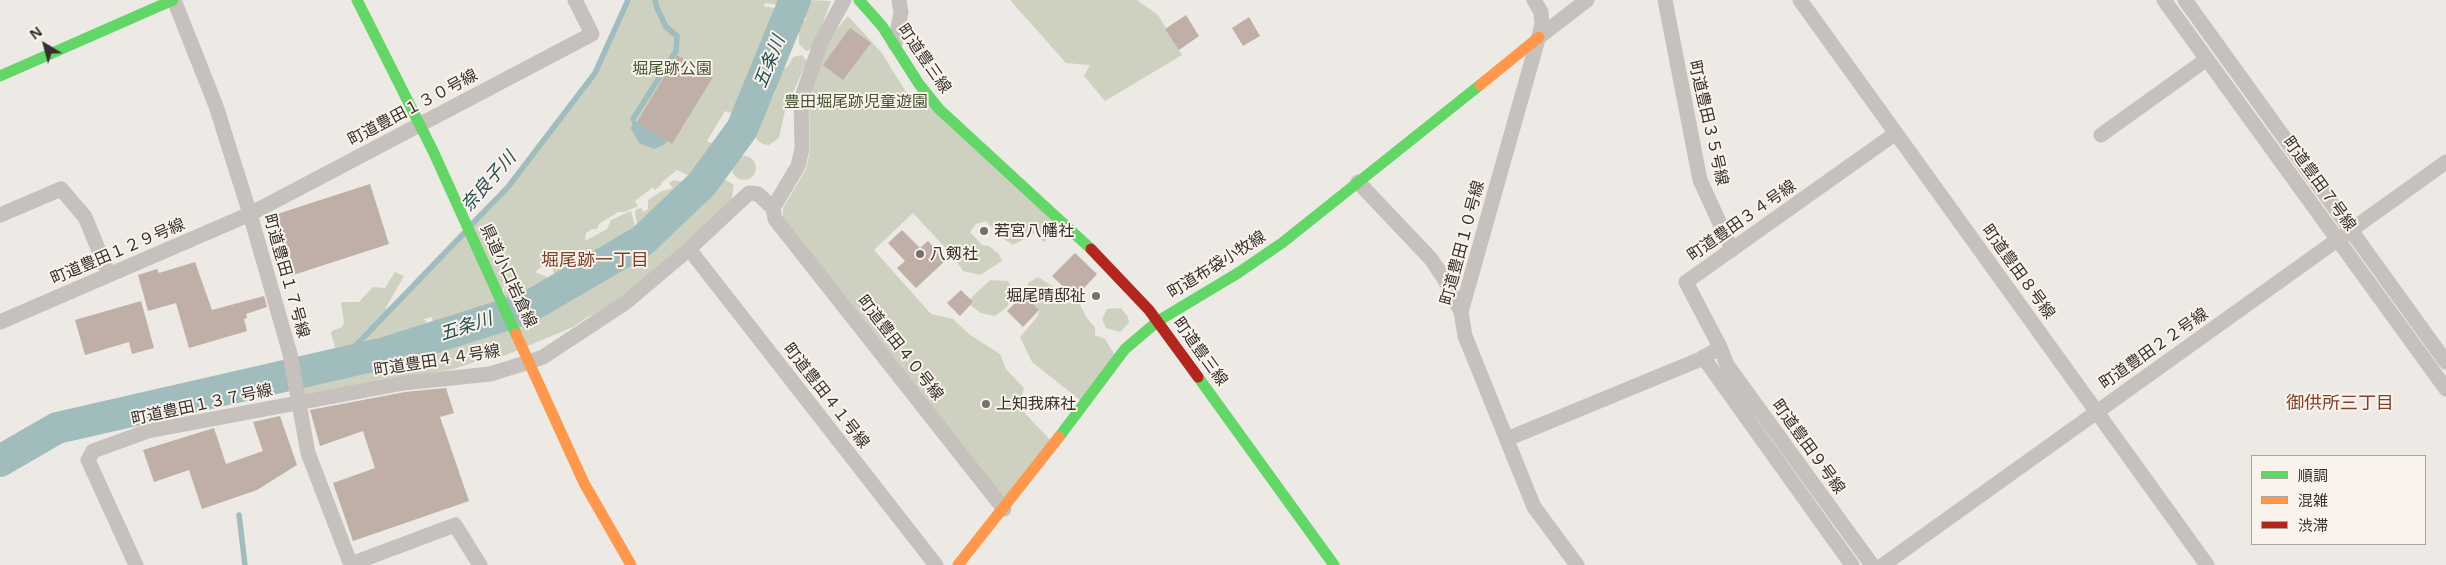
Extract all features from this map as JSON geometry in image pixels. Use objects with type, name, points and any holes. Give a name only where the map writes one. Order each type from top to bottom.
[{"type":"street","points":[[0,76],[173,0]]},
{"type":"street","name":"町道豊田１７号線","points":[[173,0],[216,106],[250,214],[290,354],[296,400],[308,453],[351,564]]},
{"type":"street","name":"県道小口岩倉線","points":[[357,0],[420,124],[584,483],[631,565]]},
{"type":"street","name":"町道豊田１３０号線","points":[[250,214],[592,34],[574,0]]},
{"type":"street","points":[[773,208],[798,166],[802,149],[801,100],[820,42],[844,0]]},
{"type":"street","name":"町道豊三線","points":[[860,0],[895,44],[919,84],[939,108],[1109,266],[1158,321],[1334,565]]},
{"type":"street","points":[[895,44],[902,12],[900,0]]},
{"type":"street","name":"町道豊田１０号線","points":[[1534,0],[1543,19],[1539,37],[1461,312],[1465,336],[1534,507],[1577,565]]},
{"type":"street","points":[[1539,37],[1587,0]]},
{"type":"street","name":"町道豊田３５号線","points":[[1664,0],[1700,180],[1732,250]]},
{"type":"street","name":"町道豊田８号線","points":[[1800,0],[2206,565]]},
{"type":"street","name":"町道豊田７号線","points":[[2164,0],[2446,389]]},
{"type":"street","points":[[2184,0],[2446,362]]},
{"type":"street","name":"町道布袋小牧線","points":[[965,562],[1125,349],[1158,321],[1238,273],[1282,243],[1539,37]]},
{"type":"street","points":[[2101,135],[2207,59]]},
{"type":"street","name":"町道豊田３４号線","points":[[1720,348],[1686,282],[1896,133]]},
{"type":"street","name":"町道豊田２２号線","points":[[1883,565],[2446,162]]},
{"type":"street","points":[[1358,182],[1430,258],[1445,280],[1461,312]]},
{"type":"street","points":[[0,215],[60,189],[85,217],[109,275]]},
{"type":"street","name":"町道豊田４４号線","points":[[296,400],[404,383],[490,374],[528,358],[549,353],[610,313],[688,249],[748,193],[758,194],[773,208]]},
{"type":"street","name":"町道豊田４０号線","points":[[773,208],[775,219],[1004,509]]},
{"type":"street","name":"町道豊田１２９号線","points":[[0,322],[250,214]]},
{"type":"street","name":"町道豊田４１号線","points":[[688,249],[936,565]]},
{"type":"street","points":[[1507,439],[1703,357],[1720,348]]},
{"type":"street","name":"町道豊田９号線","points":[[1720,348],[1727,365],[1872,565]]},
{"type":"street","points":[[1703,357],[1852,565]]},
{"type":"street","name":"町道豊田１３７号線","points":[[136,565],[88,460],[91,453],[148,431],[296,400]]},
{"type":"street","points":[[351,564],[455,525],[480,565]]},
{"type":"green space","name":"堀尾跡公園","points":[[630,0],[791,0],[788,6],[765,3],[764,7],[783,11],[781,20],[770,29],[771,40],[765,52],[763,72],[758,81],[749,86],[748,101],[730,113],[725,111],[707,141],[719,147],[709,169],[710,178],[702,189],[692,190],[690,201],[648,218],[649,226],[637,226],[635,210],[641,208],[644,212],[648,209],[648,200],[660,192],[673,188],[669,183],[674,180],[682,182],[683,189],[690,187],[694,178],[677,170],[655,190],[653,187],[635,201],[638,206],[625,212],[618,212],[599,224],[597,229],[592,229],[586,233],[585,241],[607,229],[611,220],[631,211],[637,234],[622,248],[589,267],[586,260],[576,259],[575,252],[569,252],[574,263],[583,267],[582,281],[575,284],[568,281],[556,281],[553,270],[560,260],[553,255],[544,261],[542,266],[535,272],[549,278],[553,286],[536,301],[517,305],[504,300],[505,281],[496,314],[474,328],[446,330],[433,326],[432,317],[424,319],[429,326],[416,337],[383,347],[378,344],[365,354],[337,353],[331,334],[332,331],[342,327],[344,322],[341,302],[359,302],[373,287],[385,288],[395,272],[404,276],[385,309],[395,305],[412,288],[413,282],[429,270],[508,187],[529,160],[528,157],[544,140],[544,136],[548,134],[595,73]]},
{"type":"green space","points":[[805,0],[831,1],[813,48],[806,51],[799,44],[799,25],[806,19],[802,4]]},
{"type":"green space","points":[[1010,0],[1137,0],[1158,15],[1182,55],[1105,101],[1084,76],[1090,65],[1066,63]]},
{"type":"green space","name":"豊田堀尾跡児童遊園","points":[[848,16],[881,52],[910,98],[939,109],[1063,223],[1044,242],[1035,233],[1013,245],[1001,237],[986,221],[976,224],[970,232],[982,245],[989,246],[999,254],[1002,261],[980,275],[963,271],[952,255],[913,213],[874,250],[931,314],[953,319],[970,335],[1000,354],[1006,369],[1024,388],[1019,407],[1054,444],[1004,509],[783,218],[783,208],[806,169],[810,151],[809,98],[825,43]]},
{"type":"green space","points":[[802,55],[807,61],[785,111],[779,138],[769,145],[763,144],[757,140],[754,130],[761,113],[768,106],[775,92],[772,84],[779,72],[788,66],[793,57]]},
{"type":"green space","points":[[744,156],[753,159],[756,168],[753,177],[744,180],[735,177],[732,168],[735,159]]},
{"type":"green space","points":[[715,179],[726,180],[734,185],[730,209],[681,246],[608,308],[588,317],[573,327],[499,358],[483,359],[454,369],[305,394],[301,385],[306,372],[321,371],[336,359],[363,361],[379,351],[401,344],[426,346],[473,333],[488,336],[506,323],[538,322],[540,315],[557,300],[563,304],[595,274],[609,270],[610,264],[640,251],[647,242],[665,234],[666,225],[679,223],[681,213],[694,203],[704,202],[701,196]]},
{"type":"green space","points":[[1038,277],[1052,286],[1066,303],[1079,302],[1086,317],[1095,327],[1095,335],[1105,339],[1117,359],[1085,404],[1032,362],[1020,337],[1038,316],[1039,311],[1031,303],[1028,283]]},
{"type":"green space","points":[[990,280],[1008,281],[1014,294],[1007,307],[995,316],[981,313],[970,305],[973,303],[970,299]]},
{"type":"green space","points":[[1121,308],[1128,317],[1129,323],[1120,332],[1106,328],[1102,319],[1107,309]]},
{"type":"water","points":[[633,119],[667,141],[665,144],[654,149],[639,143],[631,129]]},
{"type":"building","points":[[1186,15],[1199,36],[1179,50],[1165,29]]},
{"type":"building","points":[[1249,17],[1260,36],[1243,46],[1232,28]]},
{"type":"building","points":[[850,28],[871,43],[843,80],[823,65]]},
{"type":"building","points":[[677,55],[713,77],[672,144],[637,122]]},
{"type":"building","points":[[370,184],[389,244],[290,276],[271,216]]},
{"type":"building","name":"八剱社","points":[[902,230],[920,248],[928,241],[946,260],[916,288],[897,268],[905,261],[888,243]]},
{"type":"building","points":[[1075,253],[1097,274],[1075,298],[1052,276]]},
{"type":"building","points":[[195,262],[212,310],[264,296],[267,307],[246,314],[247,318],[244,319],[247,331],[189,348],[176,303],[148,311],[138,275],[157,269],[159,273]]},
{"type":"building","points":[[961,290],[973,302],[960,316],[947,303]]},
{"type":"building","points":[[1023,295],[1039,310],[1023,327],[1007,311]]},
{"type":"building","points":[[141,301],[154,348],[132,354],[129,342],[85,355],[75,320]]},
{"type":"building","points":[[446,388],[454,413],[440,417],[469,501],[353,541],[333,483],[375,468],[363,431],[320,446],[310,410],[405,392]]},
{"type":"building","points":[[280,416],[297,465],[257,490],[202,509],[189,470],[154,482],[143,450],[214,428],[226,464],[263,451],[253,422]]},
{"type":"waterway","name":"奈良子川","points":[[472,224],[508,187],[595,73],[628,0]]},
{"type":"waterway","points":[[633,119],[676,51],[677,36],[666,27],[655,0]]},
{"type":"waterway","name":"五条川","points":[[0,461],[57,428],[385,353],[527,308],[642,241],[702,184],[742,129],[795,0]]},
{"type":"waterway","name":"奈良子川","points":[[341,361],[464,233]]},
{"type":"waterway","points":[[239,515],[245,565]]},
{"type":"traffic: fast","points":[[0,76],[173,0]]},
{"type":"traffic: fast","points":[[357,0],[433,151],[516,334]]},
{"type":"traffic: fast","points":[[859,0],[882,26],[919,84],[939,109],[1091,249]]},
{"type":"traffic: fast","points":[[1059,437],[1125,349],[1158,321],[1238,273],[1282,243],[1480,85]]},
{"type":"traffic: fast","points":[[1198,377],[1334,565]]},
{"type":"traffic: slow","points":[[1480,85],[1539,37]]},
{"type":"traffic: slow","points":[[516,334],[584,483],[631,565]]},
{"type":"traffic: slow","points":[[958,565],[1059,437]]},
{"type":"traffic: jam","points":[[1091,249],[1149,310],[1198,377]]},
{"type":"place","name":"若宮八幡社","points":[[984,231]]},
{"type":"place","name":"八剱社","points":[[920,254]]},
{"type":"place","name":"堀尾晴邸祉","points":[[1096,296]]},
{"type":"place","name":"上知我麻社","points":[[986,404]]},
{"type":"district","name":"堀尾跡一丁目","points":[[595,261]]},
{"type":"district","name":"御供所三丁目","points":[[2340,404]]}]
